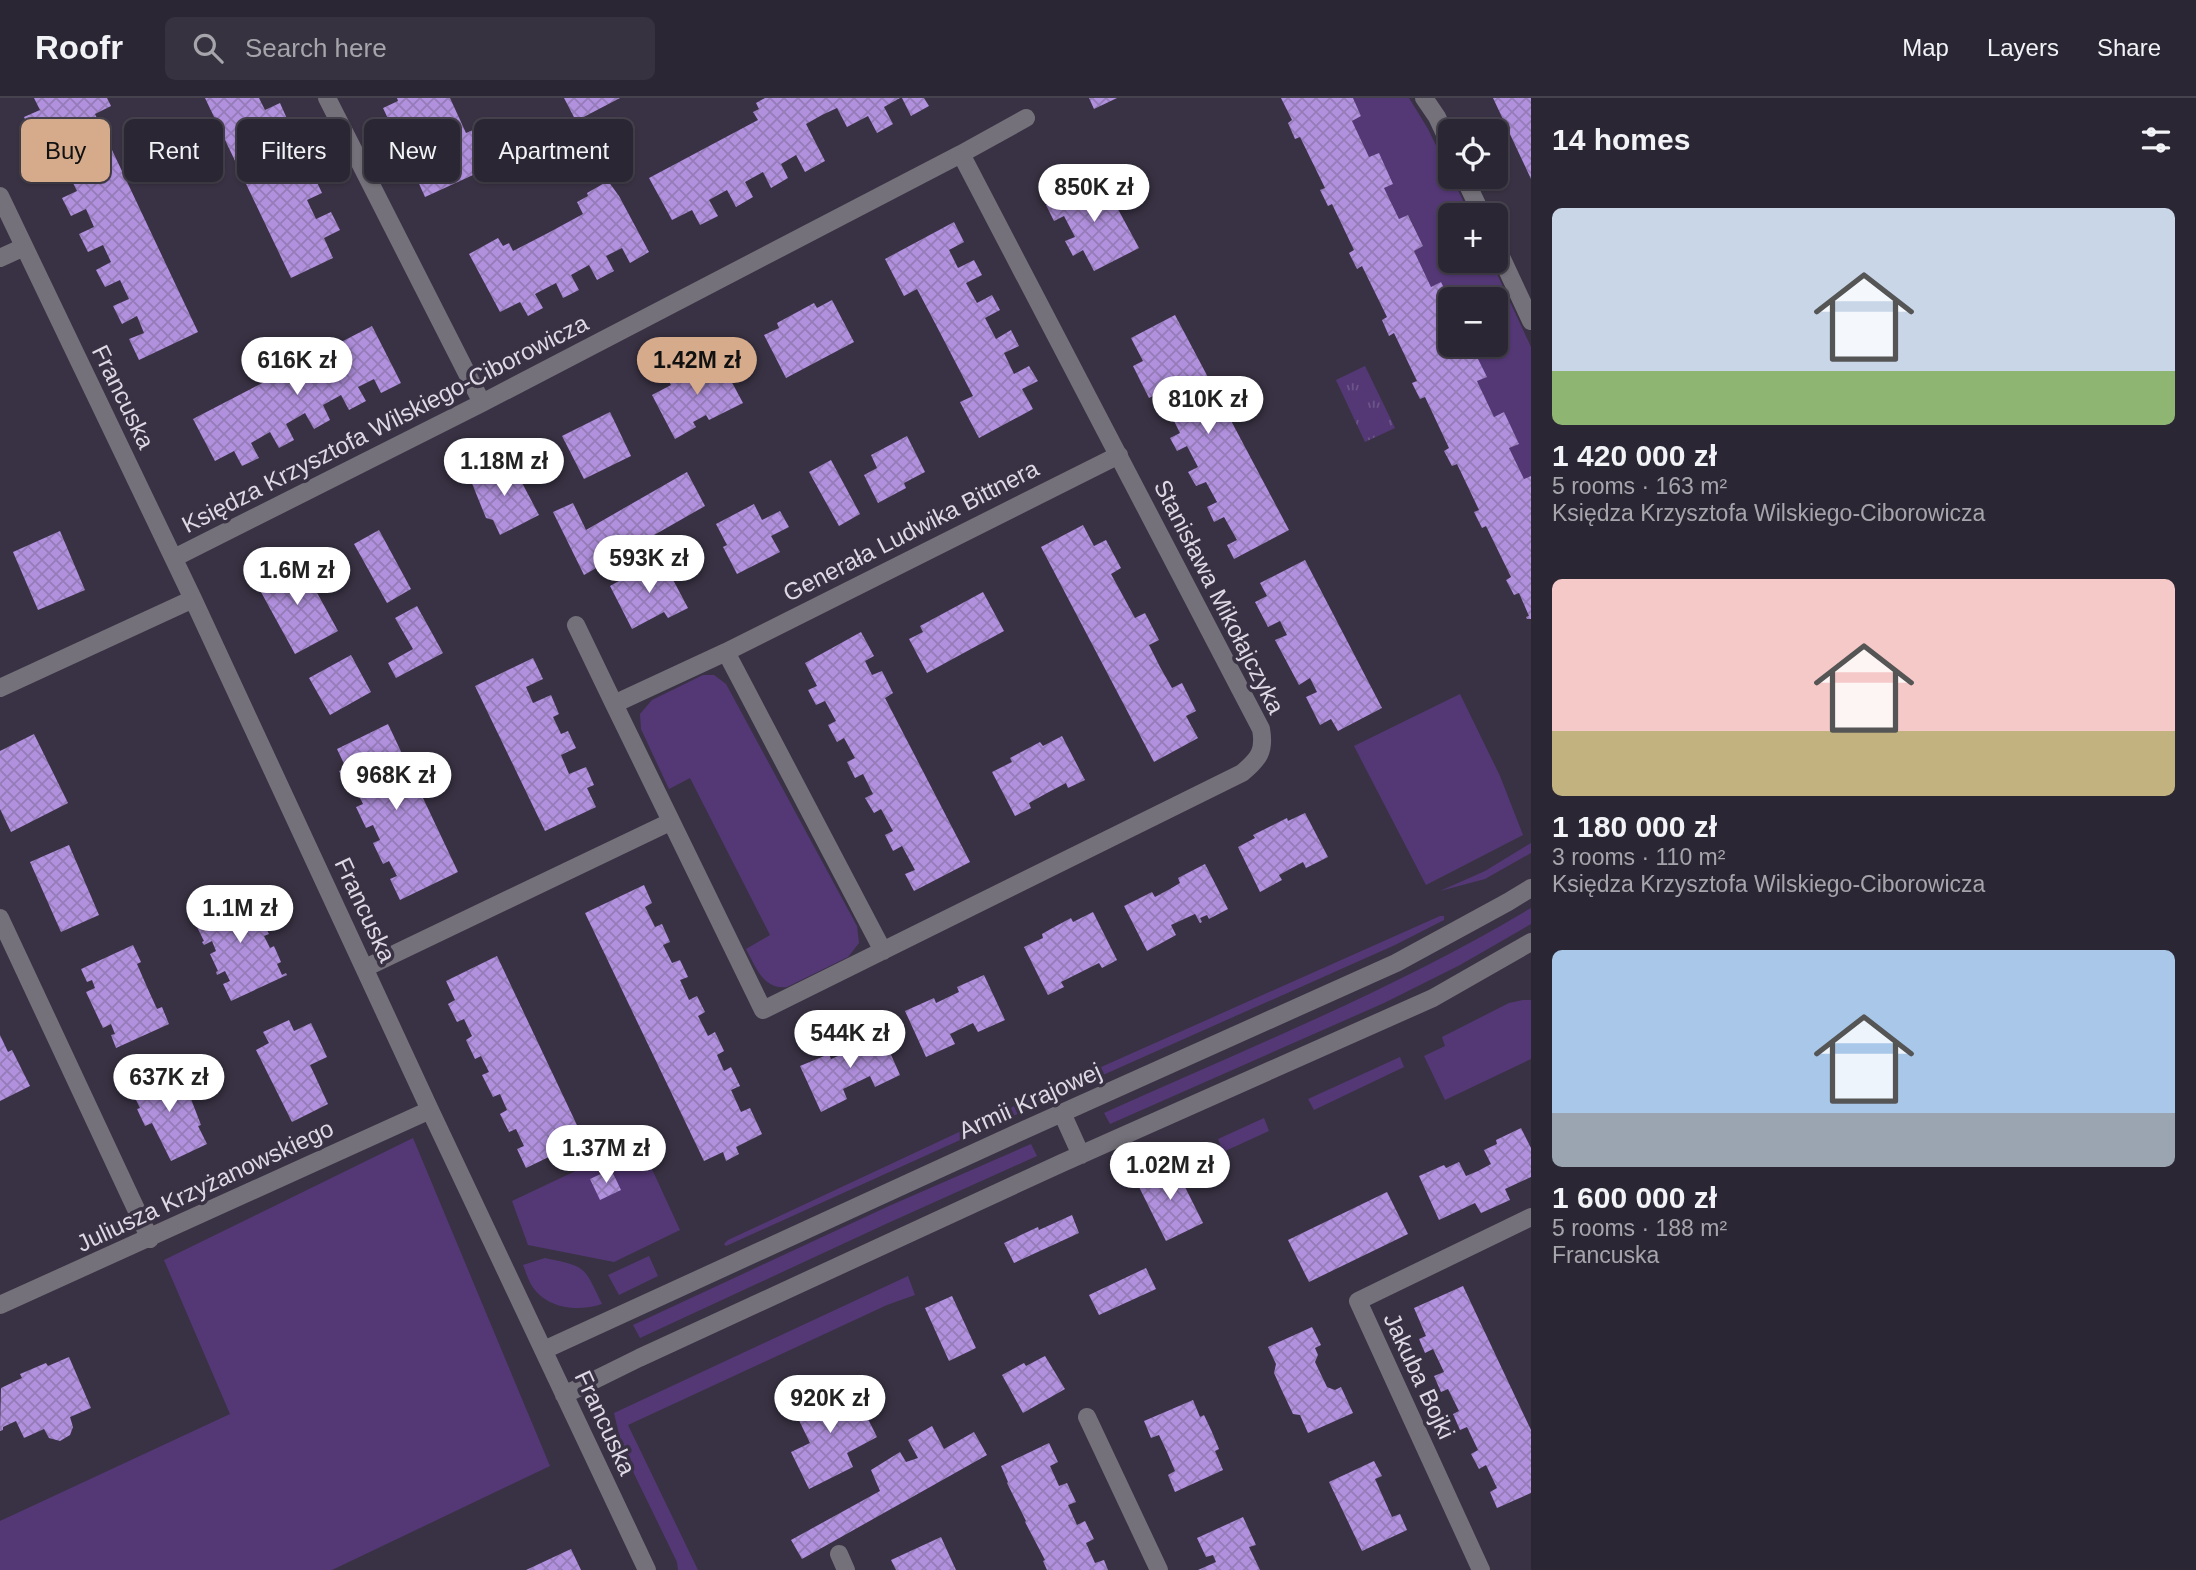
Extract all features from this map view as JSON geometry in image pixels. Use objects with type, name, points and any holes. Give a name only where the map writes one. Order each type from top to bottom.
[{"type":"street","points":[[327,98],[482,403]]},
{"type":"street","points":[[1424,98],[1438,119]]},
{"type":"street","name":"Księdza Krzysztofa Wilskiego-Ciborowicza","points":[[174,558],[482,403],[1026,118]]},
{"type":"street","name":"Stanisława Mikołajczyka","points":[[670,821],[764,1010],[1242,773],[1259,757],[1263,742],[1261,729],[961,154]]},
{"type":"street","name":"Francuska","points":[[0,196],[174,558],[647,1570]]},
{"type":"street","points":[[0,258],[24,247]]},
{"type":"street","points":[[1508,272],[1531,321]]},
{"type":"street","name":"Generała Ludwika Bittnera","points":[[614,704],[726,652],[1119,455]]},
{"type":"street","points":[[0,688],[193,599]]},
{"type":"street","points":[[365,968],[670,821],[576,625]]},
{"type":"street","points":[[726,652],[883,951]]},
{"type":"street","name":"Armii Krajowej","points":[[544,1350],[1396,963],[1531,888]]},
{"type":"street","points":[[0,918],[150,1239]]},
{"type":"street","points":[[564,1395],[1081,1155],[1433,999],[1531,942]]},
{"type":"street","name":"Juliusza Krzyżanowskiego","points":[[0,1305],[430,1110]]},
{"type":"street","points":[[1062,1113],[1081,1155]]},
{"type":"street","name":"Jakuba Bojki","points":[[1481,1570],[1358,1301],[1531,1217]]},
{"type":"street","points":[[1087,1417],[1159,1570]]},
{"type":"green space","points":[[1353,98],[1409,98],[1438,149],[1438,189],[1457,189],[1464,203],[1438,203],[1438,273],[1497,273],[1503,287],[1438,287],[1438,293],[1431,287],[1414,251],[1423,246],[1409,216],[1399,219],[1384,188],[1393,184],[1379,153],[1369,157],[1352,121],[1361,116]]},
{"type":"green space","points":[[1508,298],[1531,347],[1531,476],[1524,479],[1509,448],[1518,444],[1503,413],[1494,417],[1477,381],[1486,376],[1476,357],[1508,357]]},
{"type":"green space","points":[[1365,366],[1395,428],[1365,442],[1336,380]]},
{"type":"green space","points":[[703,675],[714,675],[726,684],[857,926],[859,943],[848,957],[787,987],[772,985],[766,981],[746,949],[770,935],[690,778],[669,789],[641,729],[640,714],[652,700]]},
{"type":"green space","points":[[1460,694],[1500,776],[1523,835],[1426,885],[1354,746]]},
{"type":"green space","points":[[1531,843],[1531,853],[1485,879],[1440,891],[1485,871]]},
{"type":"green space","points":[[1531,908],[1531,924],[1460,965],[1384,1003],[1110,1124],[1104,1113],[1375,991]]},
{"type":"green space","points":[[1444,916],[1444,920],[1395,945],[1073,1087],[1072,1080]]},
{"type":"green space","points":[[1531,1000],[1531,1059],[1445,1100],[1424,1056],[1445,1046],[1442,1037],[1509,1003]]},
{"type":"green space","points":[[1400,1057],[1404,1067],[1314,1110],[1308,1099]]},
{"type":"green space","points":[[1030,1099],[1035,1101],[1033,1107],[726,1246],[724,1244],[728,1240]]},
{"type":"green space","points":[[1264,1118],[1269,1131],[1223,1152],[1218,1139]]},
{"type":"green space","points":[[413,1138],[550,1466],[332,1570],[0,1570],[0,1521],[230,1414],[164,1260]]},
{"type":"green space","points":[[639,1141],[680,1230],[614,1262],[528,1245],[512,1201]]},
{"type":"green space","points":[[1031,1144],[1037,1156],[640,1338],[633,1325],[889,1206]]},
{"type":"green space","points":[[649,1256],[658,1276],[619,1295],[608,1275]]},
{"type":"green space","points":[[545,1258],[582,1270],[602,1304],[583,1308],[564,1307],[538,1294],[523,1265]]},
{"type":"green space","points":[[908,1276],[915,1295],[887,1305],[628,1425],[698,1570],[678,1570],[677,1562],[623,1451],[614,1413]]},
{"type":"building","points":[[34,98],[107,98],[111,106],[95,114],[97,119],[25,119],[24,117],[40,110]]},
{"type":"building","points":[[205,98],[259,98],[265,110],[280,103],[287,119],[237,119],[237,165],[223,136],[223,119],[215,119]]},
{"type":"building","points":[[397,98],[450,98],[460,119],[388,119],[383,108],[398,101]]},
{"type":"building","points":[[564,98],[620,98],[580,119],[575,119]]},
{"type":"building","points":[[765,98],[900,98],[884,107],[893,124],[877,133],[868,116],[847,127],[837,108],[822,115],[806,124],[825,161],[805,172],[796,155],[781,164],[788,178],[771,188],[763,172],[745,182],[753,197],[736,207],[727,190],[709,200],[718,216],[700,225],[692,210],[672,220],[649,178],[758,120],[753,112],[759,109],[756,103]]},
{"type":"building","points":[[902,98],[924,98],[929,106],[911,116]]},
{"type":"building","points":[[1089,98],[1117,98],[1094,109]]},
{"type":"building","points":[[1281,98],[1353,98],[1361,116],[1352,121],[1369,157],[1379,153],[1393,184],[1384,188],[1399,219],[1408,215],[1423,246],[1414,251],[1431,287],[1441,282],[1443,287],[1438,287],[1438,357],[1477,357],[1487,377],[1477,381],[1494,417],[1504,412],[1519,444],[1509,448],[1524,479],[1531,476],[1531,619],[1526,617],[1529,616],[1519,593],[1514,595],[1506,580],[1511,577],[1486,526],[1482,528],[1474,512],[1479,510],[1457,464],[1452,466],[1444,451],[1449,448],[1425,397],[1420,399],[1412,383],[1417,381],[1394,333],[1389,336],[1382,320],[1387,317],[1362,266],[1357,269],[1349,253],[1354,250],[1332,204],[1328,206],[1320,190],[1325,188],[1300,137],[1295,139],[1288,123],[1292,120]]},
{"type":"building","points":[[1493,98],[1531,98],[1531,179],[1508,130],[1508,119],[1503,119]]},
{"type":"building","points":[[460,120],[466,133],[474,130],[474,175],[460,181]]},
{"type":"building","points":[[110,146],[124,175],[124,182],[127,182],[198,332],[139,360],[129,339],[144,333],[137,316],[122,324],[113,306],[129,299],[120,280],[105,287],[96,270],[111,262],[103,245],[88,252],[79,234],[94,227],[86,209],[71,216],[62,198],[77,191],[72,182],[110,182]]},
{"type":"building","points":[[1100,176],[1139,248],[1094,271],[1083,250],[1073,256],[1065,241],[1075,237],[1064,216],[1054,221],[1046,205]]},
{"type":"building","points":[[245,182],[317,182],[322,193],[307,200],[316,219],[331,212],[340,230],[324,238],[333,258],[291,278]]},
{"type":"building","points":[[418,182],[458,182],[425,197]]},
{"type":"building","points":[[609,182],[649,252],[630,263],[622,248],[606,256],[614,271],[597,280],[589,265],[571,275],[579,290],[563,298],[556,283],[535,294],[543,308],[528,316],[520,302],[500,312],[469,254],[498,238],[503,246],[509,243],[513,251],[548,233],[583,214],[577,202],[588,196],[587,193]]},
{"type":"building","points":[[954,222],[964,242],[949,250],[958,268],[974,260],[982,275],[966,283],[977,303],[992,295],[1000,310],[985,318],[996,339],[1011,330],[1019,346],[1004,353],[1014,374],[1029,366],[1038,381],[1022,389],[1033,409],[979,438],[960,402],[973,396],[936,325],[917,289],[904,296],[885,259]]},
{"type":"building","points":[[832,300],[854,342],[786,378],[764,335],[779,328],[777,323],[814,303],[817,308]]},
{"type":"building","points":[[1175,315],[1289,530],[1234,559],[1227,545],[1237,540],[1224,517],[1214,522],[1207,507],[1217,502],[1206,482],[1196,486],[1188,472],[1198,467],[1187,446],[1177,451],[1170,438],[1180,433],[1169,411],[1159,393],[1149,398],[1133,366],[1143,361],[1131,338]]},
{"type":"building","points":[[372,326],[401,383],[381,393],[374,379],[358,387],[366,401],[349,410],[341,395],[323,405],[330,420],[314,429],[305,413],[286,424],[294,440],[279,448],[270,432],[251,443],[259,458],[242,466],[234,451],[215,461],[193,419]]},
{"type":"building","points":[[720,360],[743,403],[709,420],[706,415],[693,422],[696,427],[675,439],[652,395],[671,385],[669,381],[684,372],[699,365],[701,369]]},
{"type":"building","points":[[610,412],[631,456],[584,479],[562,436]]},
{"type":"building","points":[[907,436],[925,472],[904,483],[906,488],[878,503],[864,475],[877,468],[871,455]]},
{"type":"building","points":[[510,460],[539,515],[500,535],[493,520],[486,518],[471,481]]},
{"type":"building","points":[[831,460],[860,514],[839,526],[809,472]]},
{"type":"building","points":[[687,472],[705,506],[584,575],[553,512],[573,503],[586,530]]},
{"type":"building","points":[[754,504],[762,520],[780,511],[789,527],[771,536],[780,552],[737,574],[723,547],[727,545],[716,524]]},
{"type":"building","points":[[1083,525],[1094,546],[1106,540],[1121,568],[1111,574],[1135,618],[1145,613],[1159,640],[1149,645],[1160,667],[1172,688],[1182,683],[1196,711],[1186,716],[1198,738],[1154,762],[1041,547]]},
{"type":"building","points":[[379,530],[411,589],[387,603],[354,544]]},
{"type":"building","points":[[60,531],[85,590],[38,610],[13,552]]},
{"type":"building","points":[[662,559],[688,608],[668,618],[664,612],[632,629],[610,586],[635,572],[637,575]]},
{"type":"building","points":[[299,560],[338,631],[295,654],[256,583]]},
{"type":"building","points":[[1305,560],[1382,708],[1338,731],[1331,719],[1320,725],[1306,697],[1317,692],[1310,678],[1299,685],[1275,640],[1287,635],[1280,621],[1268,627],[1255,602],[1267,596],[1260,583]]},
{"type":"building","points":[[983,592],[1004,631],[927,673],[909,639],[923,632],[920,626]]},
{"type":"building","points":[[417,606],[443,653],[396,678],[388,663],[413,649],[395,618]]},
{"type":"building","points":[[861,632],[874,656],[865,661],[872,675],[882,671],[893,693],[885,698],[970,862],[914,891],[905,874],[915,870],[902,846],[893,851],[885,835],[893,831],[881,809],[874,813],[865,798],[873,794],[863,774],[855,778],[847,762],[855,758],[844,738],[837,742],[828,725],[836,721],[825,701],[816,705],[808,690],[817,686],[805,663]]},
{"type":"building","points":[[351,655],[371,692],[330,715],[309,678]]},
{"type":"building","points":[[533,658],[543,679],[526,687],[533,703],[551,695],[559,714],[553,717],[561,734],[568,731],[576,748],[561,755],[569,774],[586,767],[594,785],[587,788],[596,807],[545,831],[475,686]]},
{"type":"building","points":[[388,724],[458,872],[400,900],[390,879],[397,876],[389,861],[383,864],[373,843],[380,840],[373,825],[366,828],[356,807],[363,804],[355,788],[349,792],[339,771],[346,768],[337,749]]},
{"type":"building","points":[[34,734],[68,803],[11,832],[0,809],[0,751]]},
{"type":"building","points":[[1062,736],[1085,780],[1068,788],[1066,783],[1029,803],[1031,808],[1015,816],[992,772],[1012,762],[1010,758],[1040,742],[1043,746]]},
{"type":"building","points":[[1305,813],[1328,857],[1306,868],[1303,862],[1279,875],[1282,880],[1260,892],[1238,847],[1255,838],[1253,835],[1287,818],[1288,821]]},
{"type":"building","points":[[69,845],[99,915],[61,932],[30,862]]},
{"type":"building","points":[[1205,864],[1228,909],[1209,919],[1207,915],[1200,918],[1200,923],[1195,914],[1171,925],[1176,935],[1147,951],[1124,906],[1152,892],[1155,897],[1180,883],[1178,878]]},
{"type":"building","points":[[644,885],[652,903],[645,907],[655,927],[662,924],[670,942],[663,945],[672,963],[680,960],[688,977],[680,980],[689,1000],[697,996],[705,1012],[698,1016],[708,1036],[715,1032],[724,1051],[717,1055],[724,1071],[731,1067],[740,1086],[731,1090],[741,1112],[750,1108],[762,1134],[736,1147],[739,1154],[726,1161],[723,1152],[704,1161],[585,913]]},
{"type":"building","points":[[248,889],[256,905],[252,907],[256,918],[260,916],[269,934],[264,936],[270,948],[274,946],[281,962],[277,964],[282,975],[287,975],[231,1001],[223,984],[230,981],[225,971],[217,975],[218,971],[210,954],[216,951],[212,941],[204,945],[197,927],[204,924],[199,914],[193,917],[192,914]]},
{"type":"building","points":[[1093,912],[1117,960],[1102,968],[1099,963],[1061,982],[1064,987],[1048,995],[1024,947],[1043,938],[1042,934],[1071,918],[1073,922]]},
{"type":"building","points":[[133,945],[141,962],[137,964],[157,1009],[162,1007],[169,1024],[116,1048],[111,1035],[115,1034],[111,1024],[103,1028],[86,992],[95,988],[92,980],[87,982],[81,969]]},
{"type":"building","points":[[497,956],[584,1140],[526,1168],[517,1149],[524,1146],[516,1129],[509,1132],[500,1114],[507,1110],[500,1094],[493,1097],[482,1075],[489,1072],[481,1056],[475,1059],[466,1040],[472,1036],[464,1019],[457,1022],[448,1004],[455,1000],[446,981]]},
{"type":"building","points":[[984,975],[1005,1020],[978,1032],[973,1023],[950,1034],[955,1044],[926,1057],[905,1011],[934,998],[936,1003],[959,992],[957,987]]},
{"type":"building","points":[[289,1020],[294,1031],[311,1023],[327,1057],[310,1065],[328,1104],[292,1122],[256,1050],[269,1043],[263,1032]]},
{"type":"building","points":[[880,1030],[900,1075],[875,1087],[870,1076],[843,1089],[847,1099],[821,1112],[800,1066],[829,1054],[831,1059],[843,1054],[855,1048],[853,1042]]},
{"type":"building","points":[[0,1035],[8,1052],[12,1050],[30,1086],[0,1101]]},
{"type":"building","points":[[163,1069],[173,1092],[186,1086],[201,1125],[198,1126],[207,1144],[171,1161],[152,1123],[145,1126],[129,1086]]},
{"type":"building","points":[[1521,1128],[1531,1148],[1531,1177],[1505,1189],[1510,1200],[1481,1213],[1475,1203],[1439,1220],[1419,1176],[1444,1165],[1446,1168],[1459,1162],[1466,1176],[1478,1171],[1491,1164],[1484,1150],[1497,1144],[1496,1140]]},
{"type":"building","points":[[1173,1163],[1203,1223],[1166,1241],[1136,1181]]},
{"type":"building","points":[[611,1169],[621,1190],[600,1200],[590,1179]]},
{"type":"building","points":[[1387,1192],[1408,1234],[1309,1282],[1288,1240]]},
{"type":"building","points":[[1072,1215],[1079,1233],[1014,1263],[1004,1243]]},
{"type":"building","points":[[1146,1268],[1156,1289],[1099,1315],[1089,1295]]},
{"type":"building","points":[[1463,1286],[1531,1430],[1531,1493],[1497,1508],[1490,1492],[1497,1488],[1486,1465],[1479,1469],[1471,1454],[1478,1450],[1467,1427],[1460,1430],[1453,1414],[1459,1411],[1448,1389],[1441,1392],[1434,1376],[1444,1372],[1433,1349],[1425,1353],[1419,1339],[1426,1336],[1414,1308]]},
{"type":"building","points":[[952,1296],[976,1348],[949,1361],[925,1308]]},
{"type":"building","points":[[1312,1327],[1321,1345],[1315,1348],[1318,1355],[1315,1362],[1327,1387],[1335,1390],[1341,1387],[1353,1413],[1308,1433],[1300,1415],[1293,1414],[1283,1393],[1274,1373],[1276,1364],[1268,1347]]},
{"type":"building","points":[[1045,1356],[1065,1389],[1023,1413],[1002,1375]]},
{"type":"building","points":[[69,1357],[91,1408],[70,1417],[73,1427],[70,1435],[60,1441],[49,1438],[44,1429],[24,1438],[16,1421],[0,1431],[1,1388],[22,1378],[20,1374]]},
{"type":"building","points":[[843,1383],[862,1421],[868,1419],[877,1437],[847,1453],[853,1467],[809,1489],[791,1452],[810,1443],[793,1408]]},
{"type":"building","points":[[1193,1400],[1200,1417],[1204,1415],[1212,1432],[1219,1449],[1215,1451],[1223,1470],[1175,1492],[1168,1475],[1175,1471],[1167,1452],[1159,1435],[1151,1438],[1144,1421]]},
{"type":"building","points":[[932,1426],[944,1449],[974,1432],[987,1455],[802,1559],[791,1540],[880,1491],[871,1470],[900,1452],[906,1462],[918,1458],[908,1440]]},
{"type":"building","points":[[1049,1443],[1058,1462],[1050,1466],[1059,1486],[1067,1483],[1076,1502],[1068,1505],[1077,1525],[1085,1521],[1094,1539],[1086,1543],[1095,1563],[1104,1560],[1108,1570],[1047,1570],[1043,1561],[1045,1560],[1001,1466]]},
{"type":"building","points":[[1374,1461],[1382,1476],[1375,1479],[1392,1517],[1400,1514],[1407,1530],[1362,1551],[1329,1482]]},
{"type":"building","points":[[1243,1517],[1256,1545],[1249,1547],[1260,1570],[1198,1570],[1216,1562],[1213,1555],[1206,1557],[1197,1538]]},
{"type":"building","points":[[941,1537],[956,1570],[896,1570],[891,1560]]},
{"type":"building","points":[[571,1549],[581,1570],[526,1570]]}]
